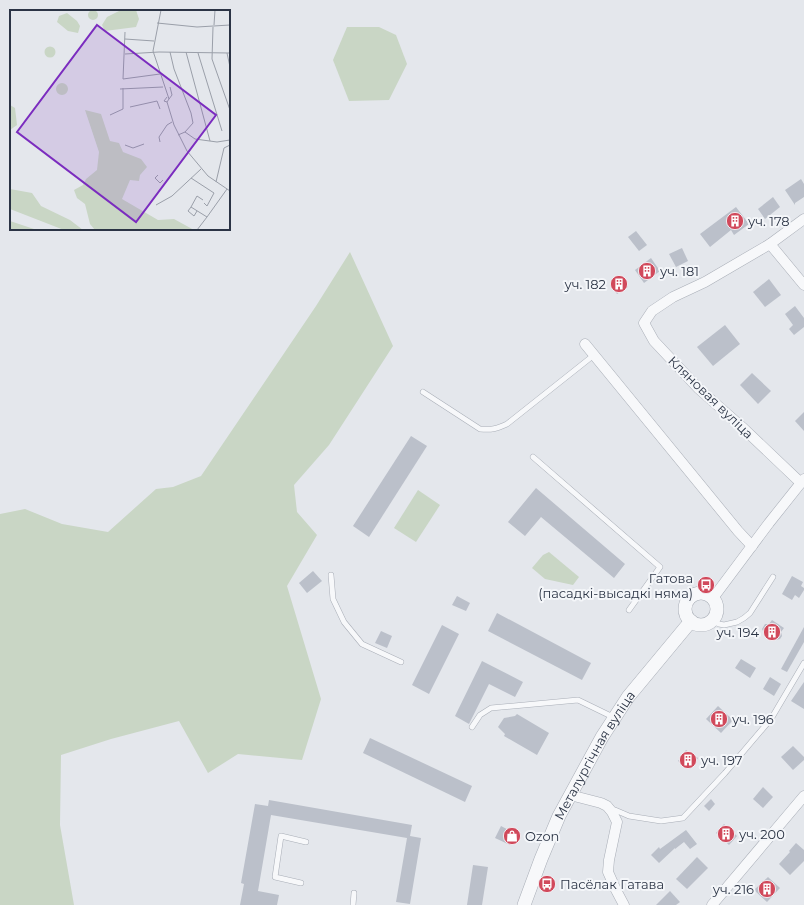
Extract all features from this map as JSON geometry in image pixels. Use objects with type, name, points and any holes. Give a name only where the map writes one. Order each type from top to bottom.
[{"type":"street","name":"Кляновая вуліца","points":[[802,481],[700,390],[654,341],[644,323],[652,311],[770,244],[804,219]]},
{"type":"street","points":[[770,244],[804,285]]},
{"type":"street","points":[[585,344],[738,531],[752,546]]},
{"type":"street","points":[[713,598],[802,481]]},
{"type":"street","points":[[698,593],[705,593],[713,598],[717,607],[715,616],[712,620],[702,624],[696,624],[691,621],[685,608],[687,602],[692,596],[698,593]]},
{"type":"street","name":"Металургічная вуліца","points":[[524,905],[559,816],[602,737],[628,697],[691,621]]},
{"type":"street","points":[[570,796],[601,803],[607,806],[617,822],[608,872],[624,905]]},
{"type":"street","points":[[712,905],[804,796]]},
{"type":"lane","points":[[423,392],[480,429],[496,429],[507,424],[594,356]]},
{"type":"lane","points":[[533,457],[660,568],[629,610]]},
{"type":"lane","points":[[331,575],[333,600],[344,622],[362,644],[402,662]]},
{"type":"lane","points":[[712,620],[724,625],[737,622],[750,614],[773,577]]},
{"type":"lane","points":[[612,812],[615,810],[629,816],[661,821],[683,818],[725,773],[770,719],[804,663]]},
{"type":"lane","points":[[472,727],[480,715],[491,708],[578,700],[614,718]]},
{"type":"lane","points":[[301,883],[274,877],[281,836],[306,842]]},
{"type":"lane","points":[[353,905],[354,893]]},
{"type":"green space","points":[[347,27],[379,27],[396,35],[407,64],[389,100],[349,101],[333,60]]},
{"type":"green space","points":[[350,252],[393,346],[329,445],[294,485],[297,512],[317,535],[287,586],[321,699],[302,760],[238,754],[208,773],[179,721],[111,739],[61,755],[60,825],[74,905],[0,905],[0,514],[25,509],[62,524],[108,532],[156,489],[173,487],[201,476],[316,306]]},
{"type":"green space","points":[[418,490],[440,505],[416,542],[394,528]]},
{"type":"green space","points":[[549,552],[579,577],[573,585],[545,579],[532,568],[543,555]]},
{"type":"building","points":[[801,179],[804,184],[804,197],[795,203],[795,205],[785,190]]},
{"type":"building","points":[[773,197],[780,207],[765,219],[758,209]]},
{"type":"building","points":[[736,207],[749,224],[734,235],[731,230],[710,247],[700,234]]},
{"type":"building","points":[[636,231],[647,245],[639,251],[628,237]]},
{"type":"building","points":[[682,248],[688,261],[676,267],[669,254]]},
{"type":"building","name":"уч. 181","points":[[651,258],[660,271],[644,283],[635,270]]},
{"type":"building","name":"уч. 182","points":[[618,275],[628,287],[617,294],[610,285],[613,283],[611,280]]},
{"type":"building","points":[[769,279],[781,295],[765,307],[753,292]]},
{"type":"building","points":[[795,306],[804,318],[804,327],[794,335],[789,329],[793,325],[785,314]]},
{"type":"building","points":[[725,325],[740,344],[713,366],[697,347]]},
{"type":"building","points":[[752,373],[771,391],[758,404],[740,385]]},
{"type":"building","points":[[804,412],[804,431],[795,421]]},
{"type":"building","points":[[411,436],[427,446],[369,537],[353,526]]},
{"type":"building","points":[[536,488],[625,564],[614,578],[541,517],[525,536],[508,522]]},
{"type":"building","points":[[313,571],[322,581],[307,593],[299,583]]},
{"type":"building","points":[[792,576],[803,582],[801,586],[804,590],[799,598],[795,595],[792,600],[782,594]]},
{"type":"building","points":[[457,596],[470,603],[466,611],[452,605]]},
{"type":"building","points":[[497,613],[591,663],[582,680],[488,631]]},
{"type":"building","name":"уч. 194","points":[[772,620],[784,628],[781,632],[782,636],[780,639],[775,640],[764,633],[762,629],[765,624],[769,624]]},
{"type":"building","points":[[442,625],[459,634],[429,694],[412,685]]},
{"type":"building","points":[[804,627],[804,642],[787,672],[781,669]]},
{"type":"building","points":[[381,631],[392,636],[387,648],[375,643]]},
{"type":"building","points":[[741,659],[756,668],[750,678],[735,668]]},
{"type":"building","points":[[482,661],[523,682],[515,697],[489,684],[469,724],[455,716]]},
{"type":"building","points":[[770,677],[781,684],[774,696],[763,689]]},
{"type":"building","points":[[804,682],[804,709],[791,701]]},
{"type":"building","name":"уч. 196","points":[[718,706],[733,720],[721,733],[706,719]]},
{"type":"building","points":[[517,714],[549,733],[537,755],[504,736],[505,734],[498,727],[504,718],[515,716]]},
{"type":"building","points":[[370,738],[472,786],[465,802],[363,753]]},
{"type":"building","points":[[793,746],[804,757],[804,760],[793,770],[781,757]]},
{"type":"building","name":"уч. 197","points":[[686,750],[698,758],[690,769],[678,761]]},
{"type":"building","points":[[763,787],[773,797],[763,808],[753,799]]},
{"type":"building","points":[[711,799],[715,804],[709,811],[704,806]]},
{"type":"building","points":[[269,800],[412,825],[410,836],[421,838],[410,904],[396,902],[407,838],[271,815],[258,891],[279,895],[277,905],[240,905],[244,884],[241,883],[255,804],[268,806]]},
{"type":"building","name":"уч. 200","points":[[724,824],[737,836],[729,845],[716,833]]},
{"type":"building","points":[[501,826],[516,834],[510,845],[495,838]]},
{"type":"building","points":[[686,830],[697,844],[690,849],[684,842],[659,863],[651,855],[659,847],[660,849]]},
{"type":"building","points":[[796,843],[804,850],[804,861],[790,875],[779,864]]},
{"type":"building","points":[[697,857],[708,868],[687,889],[676,879]]},
{"type":"building","points":[[473,865],[488,867],[482,905],[467,905]]},
{"type":"building","name":"уч. 216","points":[[768,877],[780,888],[767,902],[754,890]]},
{"type":"building","points":[[670,891],[680,902],[676,905],[656,905]]},
{"type":"place","name":"уч. 178","points":[[735,221]]},
{"type":"place","name":"уч. 181","points":[[647,271]]},
{"type":"place","name":"уч. 182","points":[[619,284]]},
{"type":"place","name":"Гатова (пасадкі-высадкі няма)","points":[[706,585]]},
{"type":"place","name":"уч. 194","points":[[772,632]]},
{"type":"place","name":"уч. 196","points":[[719,719]]},
{"type":"place","name":"уч. 197","points":[[688,760]]},
{"type":"place","name":"уч. 200","points":[[726,834]]},
{"type":"place","name":"Ozon","points":[[512,836]]},
{"type":"place","name":"Пасёлак Гатава","points":[[547,884]]},
{"type":"place","name":"уч. 216","points":[[767,889]]}]
